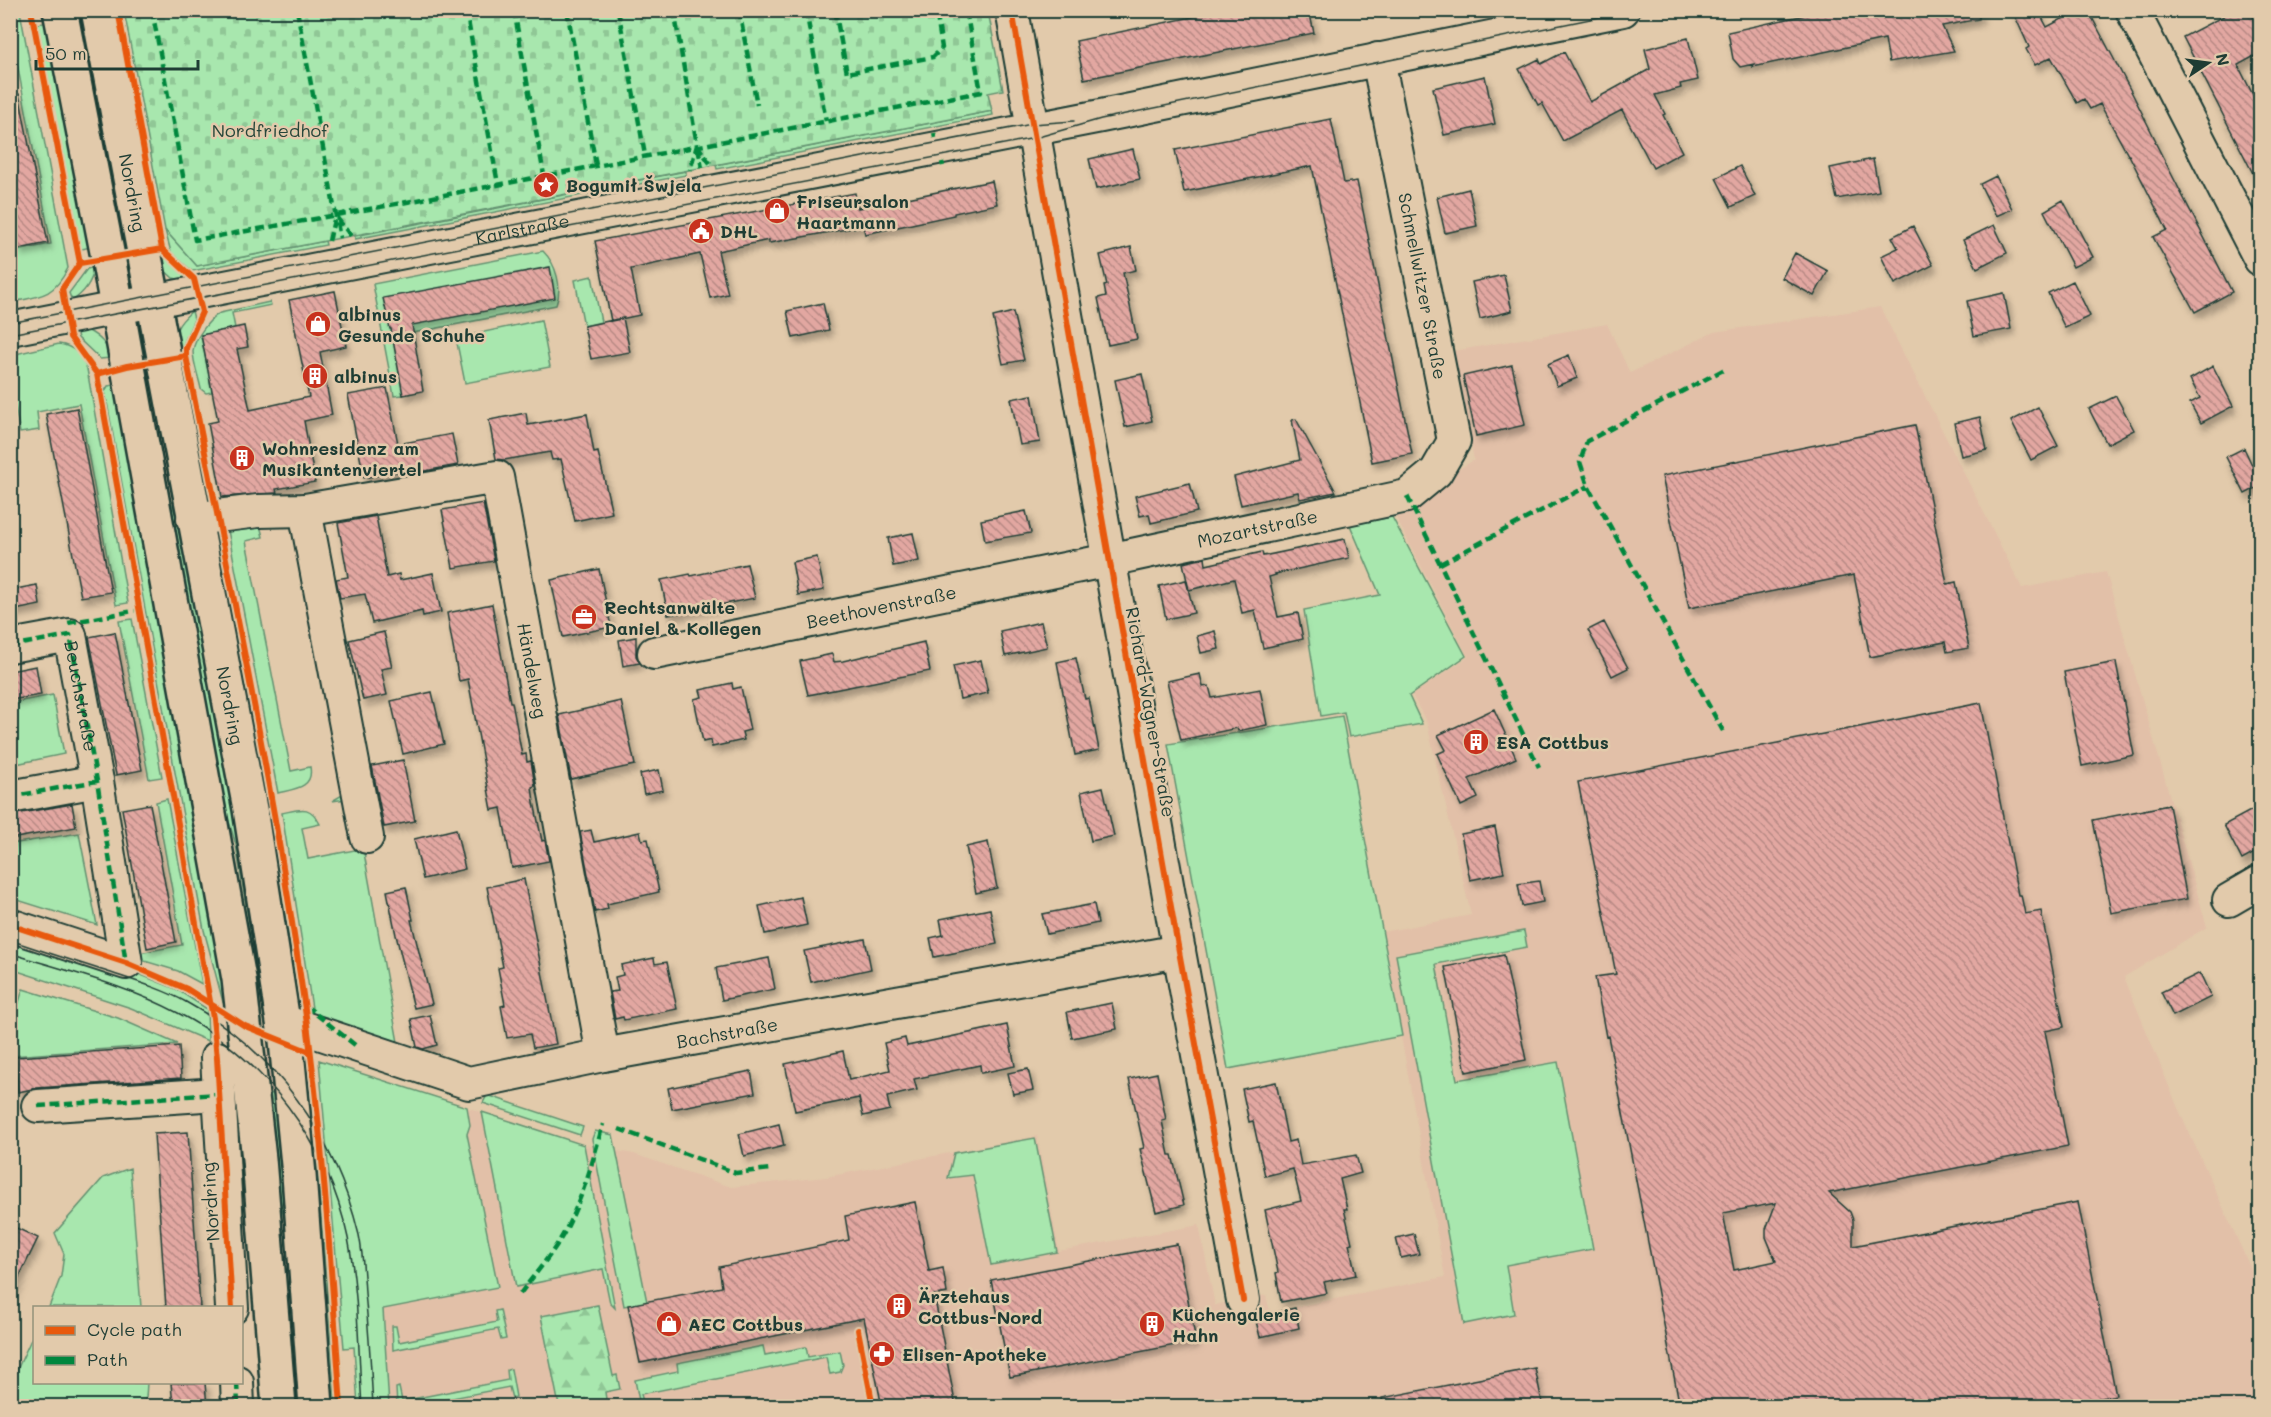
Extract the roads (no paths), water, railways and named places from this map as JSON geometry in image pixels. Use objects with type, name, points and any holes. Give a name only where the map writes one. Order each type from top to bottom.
[{"type":"main road","name":"Nordring","points":[[60,10],[242,1003],[259,1159],[279,1407]]},
{"type":"main road","name":"Nordring","points":[[98,10],[250,809],[283,1021],[299,1175],[316,1407]]},
{"type":"main road","points":[[242,1003],[283,1021]]},
{"type":"street","name":"Richard-Wagner-Straße","points":[[1012,10],[1243,1300]]},
{"type":"street","points":[[1033,129],[1623,10]]},
{"type":"street","points":[[2132,10],[2260,259]]},
{"type":"street","name":"Schmellwitzer Straße","points":[[1378,59],[1455,441],[1436,472],[1407,496]]},
{"type":"street","name":"Karlstraße","points":[[10,329],[1033,129]]},
{"type":"street","name":"Händelweg","points":[[194,519],[258,511],[305,510],[497,477],[603,1055]]},
{"type":"street","name":"Mozartstraße","points":[[1109,560],[1407,496]]},
{"type":"street","points":[[305,510],[367,837]]},
{"type":"street","name":"Beethovenstraße","points":[[654,653],[1109,560]]},
{"type":"street","name":"Beuchstraße","points":[[10,646],[70,635],[98,781],[126,963],[10,926]]},
{"type":"street","points":[[10,797],[98,781]]},
{"type":"street","points":[[2229,900],[2260,882]]},
{"type":"street","name":"Bachstraße","points":[[283,1021],[469,1083],[603,1055],[1179,951]]},
{"type":"street","name":"Nordring","points":[[217,1058],[232,1306]]},
{"type":"street","points":[[38,1106],[218,1094]]},
{"type":"street","points":[[237,1384],[238,1407]]},
{"type":"tram line","points":[[10,334],[1035,138],[1101,119],[1634,10]]},
{"type":"tram line","points":[[10,323],[1032,124],[1074,121]]},
{"type":"tram line","points":[[10,940],[146,985],[186,1002],[218,1022],[248,1045],[274,1071],[297,1100],[334,1164],[359,1235],[373,1406]]},
{"type":"tram line","points":[[10,953],[117,986],[178,1013],[209,1032],[238,1054],[265,1079],[288,1107],[308,1137],[325,1169],[339,1203],[348,1238],[356,1301],[362,1406]]},
{"type":"place","name":"Bogumił Šwjela","points":[[546,185]]},
{"type":"place","name":"Friseursalon Haartmann","points":[[777,211]]},
{"type":"place","name":"DHL","points":[[701,231]]},
{"type":"place","name":"albinus Gesunde Schuhe","points":[[318,324]]},
{"type":"place","name":"albinus","points":[[315,376]]},
{"type":"place","name":"Wohnresidenz am Musikantenviertel","points":[[242,458]]},
{"type":"place","name":"Rechtsanwälte Daniel & Kollegen","points":[[584,617]]},
{"type":"place","name":"ESA Cottbus","points":[[1476,742]]},
{"type":"place","name":"Ärztehaus Cottbus-Nord","points":[[899,1306]]},
{"type":"place","name":"AEC Cottbus","points":[[669,1324]]},
{"type":"place","name":"Küchengalerie Hahn","points":[[1152,1324]]},
{"type":"place","name":"Elisen-Apotheke","points":[[882,1354]]},
{"type":"park label","name":"Nordfriedhof","points":[[270,130]]}]
